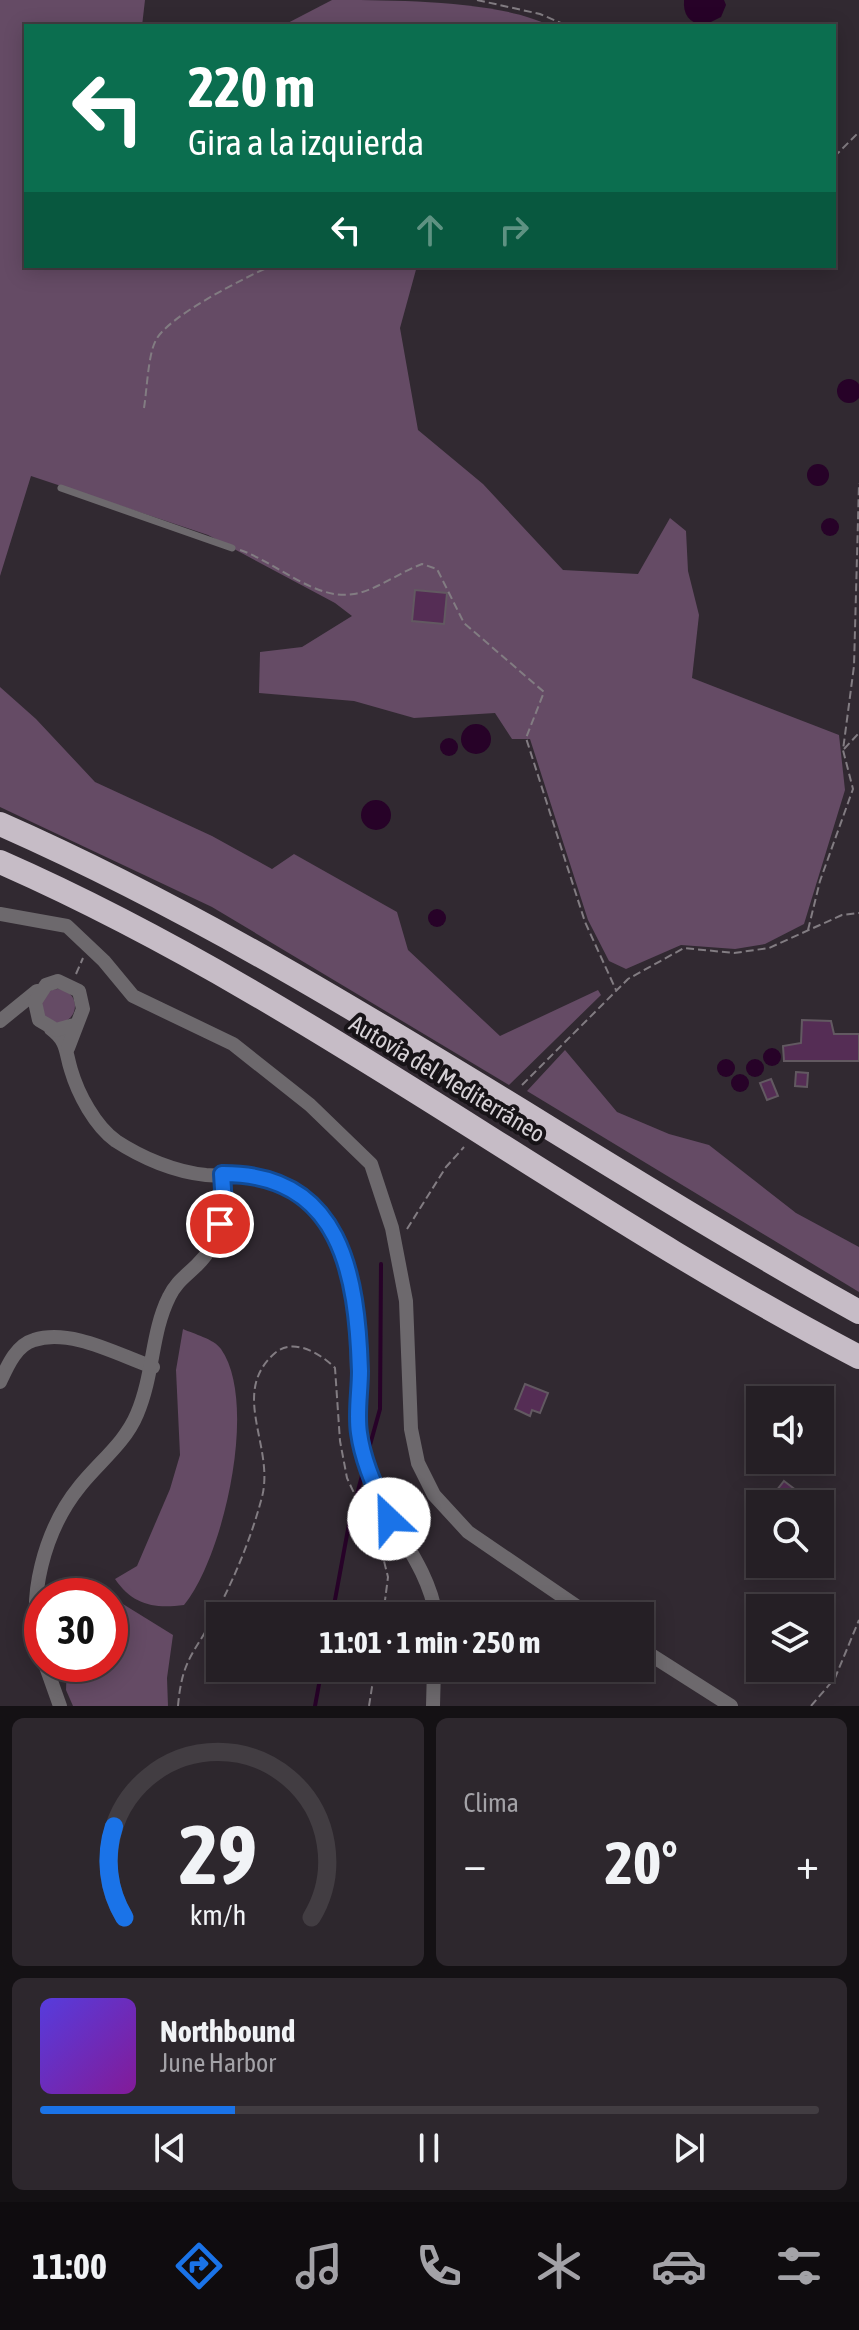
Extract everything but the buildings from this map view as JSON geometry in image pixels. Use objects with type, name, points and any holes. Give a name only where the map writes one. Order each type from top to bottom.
[{"type":"highway","name":"Autovía del Mediterráneo","points":[[0,824],[92,864],[218,929],[728,1239],[859,1312]]},
{"type":"highway","name":"Autovía del Mediterráneo","points":[[0,862],[76,895],[209,968],[708,1270],[859,1357]]},
{"type":"street","points":[[0,914],[67,926],[133,996],[233,1044],[310,1105],[371,1164],[396,1247],[406,1301],[411,1429],[418,1463],[434,1495],[468,1532],[570,1602]]},
{"type":"street","points":[[6,1016],[46,985],[58,981],[72,984],[79,991],[84,1006],[74,1025],[68,1048]]},
{"type":"street","points":[[45,1024],[35,1002],[46,985]]},
{"type":"street","points":[[6,1016],[27,1012],[64,1038],[70,1068],[83,1100],[113,1139],[154,1162],[205,1175],[246,1174],[284,1185],[316,1208],[341,1244],[357,1321],[358,1432],[369,1473],[389,1519],[416,1559],[434,1602]]},
{"type":"street","points":[[45,1024],[74,1025]]},
{"type":"street","points":[[41,1578],[46,1552],[59,1519],[80,1486],[111,1453],[136,1418],[153,1367],[158,1319],[176,1282],[216,1243],[224,1205],[222,1174]]},
{"type":"street","points":[[0,1382],[11,1359],[31,1340],[61,1337],[153,1367]]},
{"type":"street","points":[[654,1657],[731,1706]]},
{"type":"street","points":[[51,1682],[60,1706]]},
{"type":"street","points":[[433,1706],[434,1682]]},
{"type":"lane","points":[[61,488],[232,548]]},
{"type":"path","points":[[477,0],[540,14],[563,24]]},
{"type":"path","points":[[836,155],[859,132]]},
{"type":"path","points":[[144,408],[156,340],[172,323],[239,279],[266,268]]},
{"type":"path","points":[[808,930],[820,881],[853,789],[843,750],[854,666],[859,483]]},
{"type":"path","points":[[232,548],[261,557],[332,595],[356,594],[422,564],[437,569],[464,623],[544,692],[526,738],[585,922],[616,990]]},
{"type":"path","points":[[843,750],[859,733]]},
{"type":"path","points":[[522,1085],[628,979],[684,948],[734,953],[769,948],[842,915],[859,913]]},
{"type":"path","points":[[72,984],[88,946]]},
{"type":"path","points":[[396,1247],[446,1167],[464,1147]]},
{"type":"path","points":[[221,1602],[241,1559],[263,1493],[265,1452],[251,1398],[260,1373],[277,1351],[298,1346],[321,1354],[335,1368],[338,1430],[347,1478],[382,1553],[388,1577],[385,1602]]},
{"type":"path","points":[[811,1706],[835,1678],[859,1620]]},
{"type":"path","points":[[178,1706],[181,1672],[206,1630]]},
{"type":"path","points":[[369,1706],[373,1682]]},
{"type":"shaded area","points":[[0,0],[145,0],[142,24],[24,24],[24,268],[416,268],[400,328],[418,430],[483,484],[563,570],[638,574],[670,518],[686,531],[688,571],[699,615],[692,678],[839,735],[845,790],[804,924],[765,944],[735,949],[681,945],[626,969],[609,961],[588,920],[530,739],[512,739],[495,713],[414,718],[354,701],[259,693],[260,652],[302,647],[352,616],[335,603],[208,535],[31,476],[0,576]]},
{"type":"shaded area","points":[[332,0],[414,1],[475,6],[529,17],[545,24],[286,24]]},
{"type":"shaded area","points":[[684,0],[724,0],[726,5],[721,17],[707,24],[694,22],[685,10]]},
{"type":"shaded area","points":[[844,380],[857,383],[860,396],[854,402],[844,402],[838,396],[838,386]]},
{"type":"shaded area","points":[[814,464],[822,464],[829,475],[822,486],[814,486],[807,479],[807,471]]},
{"type":"shaded area","points":[[830,518],[839,527],[830,536],[821,527]]},
{"type":"shaded area","points":[[0,687],[36,719],[95,782],[212,836],[272,869],[294,854],[397,912],[408,950],[500,1036],[598,990],[601,995],[509,1085],[212,907],[0,807]]},
{"type":"shaded area","points":[[476,724],[487,728],[491,739],[487,750],[476,754],[465,750],[461,739],[465,728]]},
{"type":"shaded area","points":[[449,738],[458,747],[449,756],[440,747]]},
{"type":"shaded area","points":[[376,800],[387,804],[391,815],[387,826],[376,830],[365,826],[361,815],[365,804]]},
{"type":"shaded area","points":[[437,909],[446,918],[437,927],[428,918]]},
{"type":"shaded area","points":[[58,989],[70,994],[75,1006],[70,1018],[58,1023],[46,1018],[41,1006],[46,994]]},
{"type":"shaded area","points":[[772,1048],[781,1057],[772,1066],[763,1057]]},
{"type":"shaded area","points":[[565,1050],[617,1112],[669,1134],[709,1145],[796,1213],[859,1247],[859,1292],[527,1091]]},
{"type":"shaded area","points":[[726,1059],[735,1068],[726,1077],[717,1068]]},
{"type":"shaded area","points":[[755,1059],[764,1068],[755,1077],[746,1068]]},
{"type":"shaded area","points":[[740,1074],[749,1083],[740,1092],[731,1083]]},
{"type":"shaded area","points":[[183,1329],[218,1345],[232,1374],[237,1405],[236,1441],[223,1518],[212,1553],[184,1605],[163,1606],[137,1600],[128,1594],[128,1578],[117,1578],[137,1566],[170,1489],[180,1455],[176,1370]]},
{"type":"shaded area","points":[[128,1607],[173,1635],[167,1678],[168,1706],[73,1706],[66,1690],[66,1682],[128,1682]]},
{"type":"waterway","points":[[368,1452],[380,1409],[381,1264]]},
{"type":"waterway","points":[[335,1602],[349,1524],[363,1472]]},
{"type":"waterway","points":[[315,1706],[319,1682]]},
{"type":"route","points":[[220,1224],[224,1205],[222,1174],[246,1174],[284,1185],[316,1208],[341,1244],[357,1321],[360,1373],[358,1432],[369,1473],[389,1519]]}]
